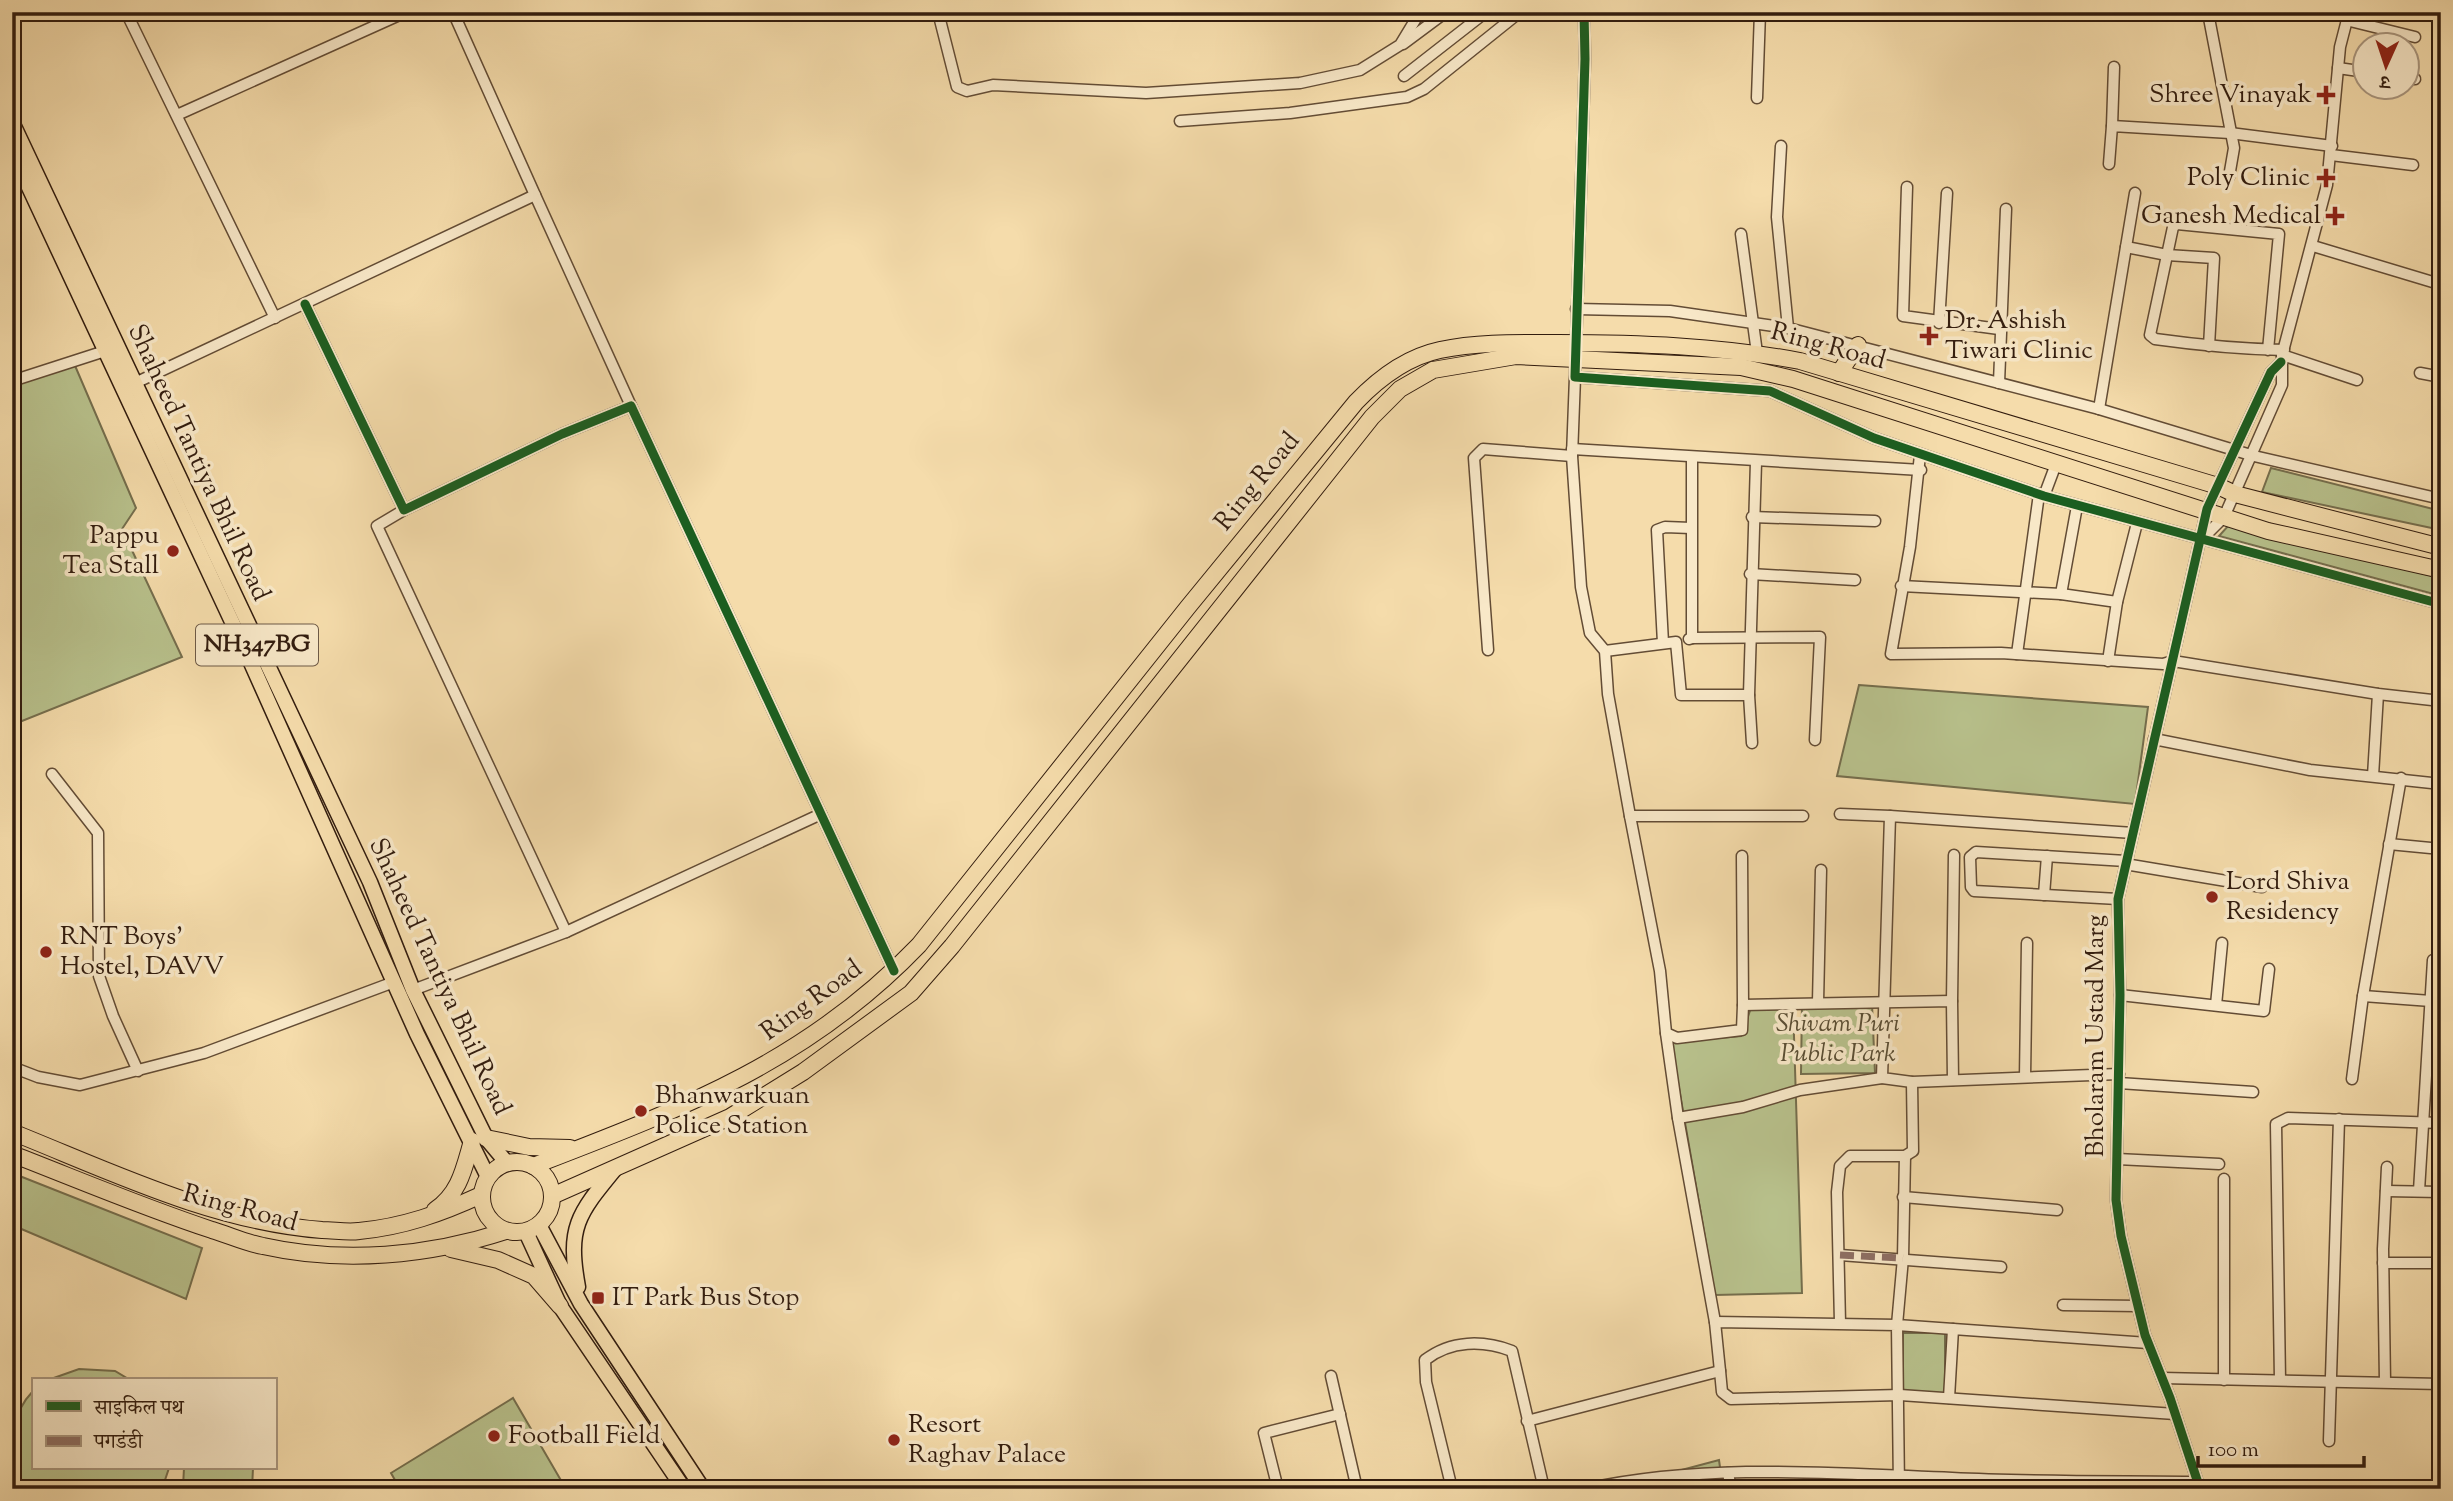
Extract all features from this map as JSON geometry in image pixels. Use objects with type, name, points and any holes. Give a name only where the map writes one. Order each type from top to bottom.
[{"type":"highway","name":"Ring Road","points":[[533,1166],[708,1096],[790,1051],[847,1010],[894,971],[928,934],[1188,607],[1376,381],[1405,363],[1439,350],[1493,343],[1741,367],[1793,379],[2056,464],[2207,509],[2224,517]]},
{"type":"highway","points":[[1839,373],[1858,345]]},
{"type":"highway","name":"Ring Road","points":[[552,1196],[730,1117],[803,1072],[911,993],[961,936],[1372,417],[1400,389],[1433,370],[1516,356],[1575,350],[1757,353],[1800,361],[2218,486],[2235,494]]},
{"type":"highway","points":[[2235,494],[2441,547]]},
{"type":"highway","points":[[2224,517],[2268,531],[2441,570]]},
{"type":"highway","name":"Ring Road","points":[[12,1132],[218,1211],[288,1227],[356,1232],[407,1224],[443,1213],[481,1195]]},
{"type":"highway","points":[[288,1227],[377,1224],[435,1210],[448,1201],[457,1188],[479,1140],[529,1147],[581,1147]]},
{"type":"highway","name":"Ring Road","points":[[12,1154],[181,1220],[263,1246],[343,1256],[393,1254],[475,1241],[506,1231]]},
{"type":"highway","points":[[520,1162],[533,1166],[547,1178],[552,1196],[549,1212],[532,1229],[506,1231],[487,1217],[481,1195],[488,1177],[507,1163],[520,1162]]},
{"type":"highway","points":[[441,1247],[498,1260],[534,1276],[560,1306]]},
{"type":"main road","name":"Shaheed Tantiya Bhil Road","points":[[12,122],[417,1034],[479,1140],[507,1163]]},
{"type":"main road","name":"Shaheed Tantiya Bhil Road","points":[[12,151],[105,351],[133,384],[370,882],[413,990],[479,1140],[488,1177]]},
{"type":"main road","points":[[581,1304],[571,1251],[575,1226],[591,1199],[615,1169]]},
{"type":"main road","points":[[532,1229],[704,1489]]},
{"type":"main road","points":[[532,1229],[560,1306],[684,1489]]},
{"type":"street","points":[[126,12],[275,318]]},
{"type":"street","points":[[177,115],[406,12]]},
{"type":"street","points":[[453,12],[631,406],[894,971]]},
{"type":"street","points":[[937,12],[957,87],[967,91],[993,85],[1146,93],[1300,83],[1346,76],[1400,46],[1446,12]]},
{"type":"street","points":[[1400,46],[1420,12]]},
{"type":"street","points":[[1404,76],[1486,12]]},
{"type":"street","points":[[1180,121],[1290,113],[1406,97],[1424,89],[1520,12]]},
{"type":"street","points":[[1584,12],[1585,59],[1572,453],[1581,587],[1590,633],[1605,651],[1608,694],[1660,971],[1678,1118],[1715,1322],[1722,1392],[1731,1399],[1900,1395],[2175,1414]]},
{"type":"street","points":[[1757,98],[1760,12]]},
{"type":"street","points":[[2203,538],[2224,517],[2254,456],[2283,385],[2282,356],[2313,246],[2332,150],[2339,68],[2347,16],[2399,32]]},
{"type":"street","points":[[2209,18],[2234,148],[2229,177]]},
{"type":"street","points":[[2109,163],[2114,67]]},
{"type":"street","points":[[2339,68],[2352,70]]},
{"type":"street","points":[[2112,126],[2230,133],[2413,165]]},
{"type":"street","points":[[1781,146],[1777,217],[1788,328]]},
{"type":"street","points":[[1908,187],[1901,312],[1906,318],[1999,329]]},
{"type":"street","points":[[1939,323],[1947,193]]},
{"type":"street","points":[[2099,409],[2135,193]]},
{"type":"street","points":[[133,384],[535,195]]},
{"type":"street","points":[[1999,383],[1999,329],[2006,209]]},
{"type":"street","points":[[2268,350],[2279,234],[2177,223],[2173,227],[2150,335],[2155,339],[2209,346],[2268,350],[2357,380]]},
{"type":"street","points":[[1741,234],[1757,353]]},
{"type":"street","points":[[2313,246],[2436,283]]},
{"type":"street","points":[[2126,247],[2167,255],[2210,257],[2216,262],[2209,346]]},
{"type":"street","points":[[305,304],[404,510]]},
{"type":"street","points":[[1576,309],[1670,311],[1788,328],[2099,409],[2254,456],[2441,499]]},
{"type":"street","points":[[12,381],[105,351]]},
{"type":"street","name":"Bholaram Ustad Marg","points":[[2199,1485],[2148,1343],[2121,1236],[2116,1200],[2120,995],[2118,899],[2203,538],[2207,509],[2271,372],[2282,356]]},
{"type":"street","points":[[2420,373],[2441,377]]},
{"type":"street","points":[[1575,377],[1769,391],[1920,455],[2042,495],[2441,604]]},
{"type":"street","points":[[566,932],[377,526],[404,510],[562,435],[631,406]]},
{"type":"street","points":[[1488,650],[1474,458],[1483,449],[1921,470]]},
{"type":"street","points":[[1920,455],[1921,470],[1891,654],[2017,654],[2163,664],[2173,661],[2378,694],[2441,701]]},
{"type":"street","points":[[1692,459],[1692,638]]},
{"type":"street","points":[[1752,743],[1749,637],[1756,461]]},
{"type":"street","points":[[2017,654],[2024,592],[2042,495],[2056,464]]},
{"type":"street","points":[[2061,594],[2077,506]]},
{"type":"street","points":[[1752,517],[1875,521]]},
{"type":"street","points":[[2108,661],[2117,602],[2137,523]]},
{"type":"street","points":[[1663,643],[1657,530],[1665,527],[1691,528]]},
{"type":"street","points":[[1751,574],[1855,580]]},
{"type":"street","points":[[1901,586],[2061,594],[2117,602]]},
{"type":"street","points":[[1605,651],[1692,638],[1820,637],[1815,740]]},
{"type":"street","points":[[1676,642],[1681,695],[1749,695]]},
{"type":"street","points":[[2373,776],[2378,694]]},
{"type":"street","points":[[2154,739],[2310,770],[2441,784]]},
{"type":"street","points":[[52,775],[98,833],[99,976],[113,1016],[138,1071]]},
{"type":"street","points":[[2352,1079],[2363,996],[2401,778]]},
{"type":"street","points":[[413,990],[566,932],[821,814]]},
{"type":"street","points":[[1840,814],[2133,833]]},
{"type":"street","points":[[1630,816],[1803,816]]},
{"type":"street","points":[[1882,1078],[1890,816]]},
{"type":"street","points":[[2389,844],[2441,849]]},
{"type":"street","points":[[2118,899],[1974,891],[1971,887],[1970,857],[1976,852],[2126,863],[2262,887]]},
{"type":"street","points":[[1953,1080],[1954,855]]},
{"type":"street","points":[[1666,1033],[1677,1038],[1742,1030],[1742,856]]},
{"type":"street","points":[[2044,895],[2047,856]]},
{"type":"street","points":[[1818,1002],[1821,870]]},
{"type":"street","points":[[2025,1077],[2027,943]]},
{"type":"street","points":[[2216,1005],[2222,943]]},
{"type":"street","points":[[2419,1192],[2432,960],[2441,961]]},
{"type":"street","points":[[2120,995],[2264,1011],[2269,969]]},
{"type":"street","points":[[12,1067],[38,1077],[80,1085],[204,1053],[394,982]]},
{"type":"street","points":[[2363,996],[2431,1001]]},
{"type":"street","points":[[1743,1004],[1952,1001]]},
{"type":"street","points":[[1678,1118],[1743,1107],[1800,1090],[1882,1078],[1912,1082],[2025,1077],[2119,1079],[2253,1092]]},
{"type":"street","points":[[1840,1323],[1837,1192],[1843,1160],[1850,1156],[1905,1156],[1913,1151],[1912,1082]]},
{"type":"street","points":[[2280,1380],[2276,1124],[2288,1118],[2441,1123]]},
{"type":"street","points":[[2329,1441],[2339,1119]]},
{"type":"street","points":[[1899,1489],[1900,1395],[1897,1325],[1903,1258],[1905,1156]]},
{"type":"street","points":[[2117,1159],[2219,1164]]},
{"type":"street","points":[[2385,1382],[2384,1262],[2388,1167]]},
{"type":"street","points":[[2224,1179],[2224,1380]]},
{"type":"street","points":[[2386,1191],[2441,1192]]},
{"type":"street","points":[[1903,1197],[2057,1210]]},
{"type":"street","points":[[1840,1255],[2001,1267]]},
{"type":"street","points":[[2384,1262],[2441,1262]]},
{"type":"street","points":[[2063,1305],[2138,1306]]},
{"type":"street","points":[[1715,1322],[1897,1325],[2148,1343]]},
{"type":"street","points":[[1949,1398],[1953,1329]]},
{"type":"street","points":[[1452,1489],[1426,1382],[1425,1360],[1440,1348],[1489,1342],[1512,1351],[1544,1489]]},
{"type":"street","points":[[1527,1420],[1720,1371]]},
{"type":"street","points":[[1331,1377],[1357,1489]]},
{"type":"street","points":[[2162,1378],[2441,1384]]},
{"type":"street","points":[[1278,1489],[1264,1433],[1340,1414]]},
{"type":"street","points":[[1728,1473],[1731,1489]]},
{"type":"street","points":[[1586,1489],[1647,1477],[1728,1473],[2199,1485]]},
{"type":"green space","points":[[73,361],[136,508],[122,529],[182,657],[12,725],[12,381]]},
{"type":"green space","points":[[2271,468],[2441,511],[2441,530],[2262,492]]},
{"type":"green space","points":[[2228,526],[2441,578],[2441,596],[2219,536]]},
{"type":"green space","points":[[1859,685],[2148,707],[2135,804],[1837,776]]},
{"type":"green space","name":"Shivam Puri Public Park","points":[[1802,1003],[1872,1004],[1875,1073],[1801,1074]]},
{"type":"green space","points":[[1793,1004],[1802,1293],[1715,1295],[1671,1042],[1741,1036],[1751,1008]]},
{"type":"green space","points":[[12,1173],[202,1248],[186,1299],[12,1225]]},
{"type":"green space","points":[[1903,1333],[1945,1333],[1945,1394],[1903,1394]]},
{"type":"green space","points":[[79,1369],[115,1371],[127,1378],[54,1378]]},
{"type":"green space","points":[[32,1392],[32,1470],[168,1470],[162,1489],[12,1489],[12,1437],[18,1413]]},
{"type":"green space","name":"Football Field","points":[[513,1398],[566,1489],[400,1489],[391,1473]]},
{"type":"green space","points":[[1719,1460],[1723,1489],[1610,1489]]},
{"type":"green space","points":[[184,1470],[253,1470],[252,1489],[183,1487]]},
{"type":"marked path","points":[[1840,1255],[1903,1258]]},
{"type":"cycle path","points":[[1584,12],[1585,59],[1575,377],[1770,391],[1874,438],[2044,496],[2441,604]]},
{"type":"cycle path","points":[[305,304],[404,510],[562,434],[631,406],[894,971]]},
{"type":"cycle path","points":[[2200,1489],[2170,1398],[2145,1335],[2121,1236],[2116,1200],[2120,995],[2118,899],[2207,509],[2271,372],[2281,362]]},
{"type":"place","name":"Shree Vinayak","points":[[2326,95]]},
{"type":"place","name":"Poly Clinic","points":[[2326,178]]},
{"type":"place","name":"Ganesh Medical","points":[[2335,216]]},
{"type":"place","name":"Dr. Ashish Tiwari Clinic","points":[[1929,336]]},
{"type":"place","name":"Pappu Tea Stall","points":[[173,551]]},
{"type":"place","name":"Lord Shiva Residency","points":[[2212,897]]},
{"type":"place","name":"RNT Boys' Hostel, DAVV","points":[[46,952]]},
{"type":"place","name":"Bhanwarkuan Police Station","points":[[641,1111]]},
{"type":"place","name":"IT Park Bus Stop","points":[[598,1298]]},
{"type":"place","name":"Football Field","points":[[494,1436]]},
{"type":"place","name":"Resort Raghav Palace","points":[[894,1440]]}]
